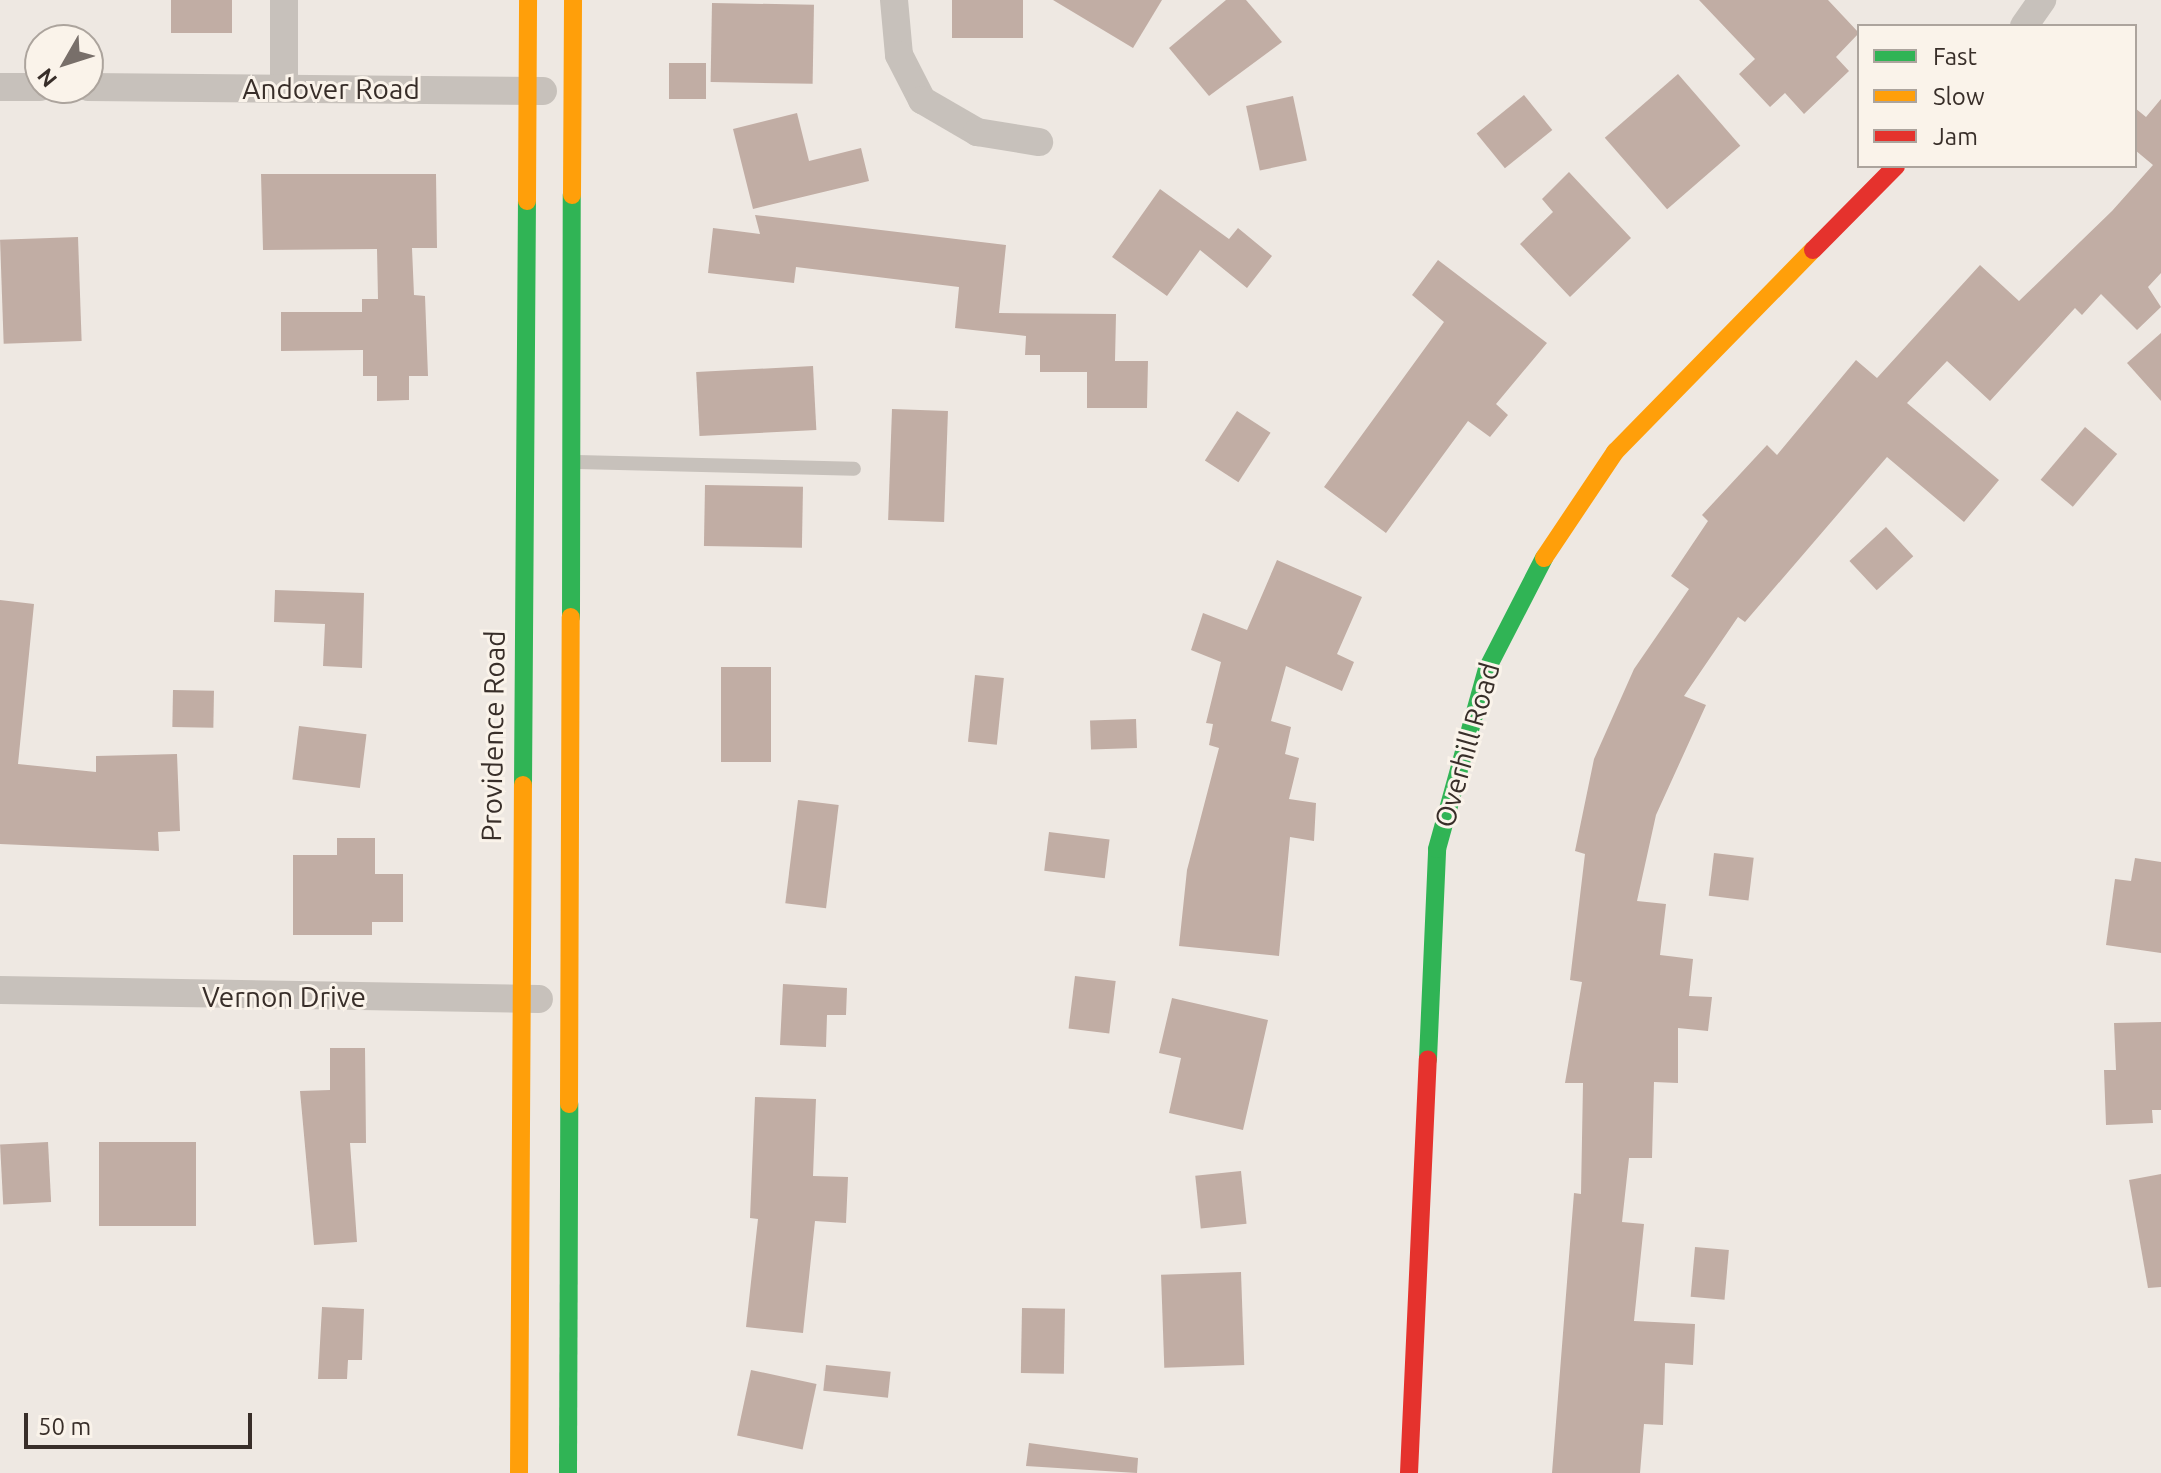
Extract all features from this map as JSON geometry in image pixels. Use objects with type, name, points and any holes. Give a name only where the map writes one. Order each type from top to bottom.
[{"type":"main road","name":"Providence Road","points":[[519,1473],[518,999],[528,0]]},
{"type":"main road","points":[[568,1473],[573,0]]},
{"type":"main road","name":"Overhill Road","points":[[1409,1473],[1437,849],[1487,669],[1531,578],[1615,452],[1894,168]]},
{"type":"street","points":[[284,0],[284,88]]},
{"type":"street","points":[[894,0],[899,55],[922,100],[977,132],[1039,142]]},
{"type":"street","points":[[2025,24],[2042,0]]},
{"type":"street","points":[[0,87],[24,87]]},
{"type":"street","name":"Andover Road","points":[[104,87],[574,91]]},
{"type":"street","name":"Vernon Drive","points":[[0,990],[568,1000]]},
{"type":"lane","points":[[573,462],[854,469]]},
{"type":"building","points":[[171,0],[232,0],[232,33],[171,33]]},
{"type":"building","points":[[952,0],[1023,0],[1023,38],[952,38]]},
{"type":"building","points":[[1053,0],[1162,0],[1133,48]]},
{"type":"building","points":[[1226,0],[1246,0],[1282,42],[1209,96],[1169,48]]},
{"type":"building","points":[[1699,0],[1828,0],[1857,31],[1857,35],[1836,57],[1849,71],[1804,114],[1785,93],[1770,107],[1739,74],[1755,59]]},
{"type":"building","points":[[712,3],[814,5],[813,84],[711,82]]},
{"type":"building","points":[[669,63],[706,63],[706,99],[669,99]]},
{"type":"building","points":[[1678,74],[1740,146],[1667,209],[1605,138]]},
{"type":"building","points":[[1524,95],[1552,130],[1505,168],[1477,133]]},
{"type":"building","points":[[1293,96],[1307,161],[1260,171],[1246,106]]},
{"type":"building","points":[[2161,99],[2161,273],[2148,287],[2161,307],[2137,330],[2101,294],[2082,315],[2075,308],[1990,401],[1947,361],[1907,403],[1999,480],[1964,522],[1887,457],[1745,622],[1738,617],[1684,696],[1706,705],[1656,815],[1637,901],[1666,904],[1660,955],[1693,959],[1689,996],[1712,997],[1708,1031],[1678,1028],[1678,1083],[1654,1082],[1652,1158],[1629,1158],[1622,1222],[1644,1224],[1634,1321],[1695,1324],[1693,1365],[1665,1363],[1663,1425],[1644,1424],[1640,1473],[1552,1473],[1574,1193],[1581,1194],[1583,1083],[1565,1083],[1582,982],[1570,980],[1585,854],[1575,851],[1594,759],[1634,669],[1689,589],[1671,576],[1708,521],[1702,515],[1767,445],[1777,455],[1856,360],[1877,378],[1980,265],[2019,301],[2112,211],[2153,165],[2137,152],[2137,110],[2146,117]]},
{"type":"building","points":[[797,113],[809,161],[861,148],[869,181],[753,209],[733,129]]},
{"type":"building","points":[[1569,172],[1631,238],[1570,297],[1520,244],[1553,212],[1542,199]]},
{"type":"building","points":[[261,174],[436,174],[437,248],[412,248],[414,295],[425,296],[428,376],[409,376],[409,400],[377,401],[377,376],[363,376],[363,350],[281,351],[281,312],[362,312],[362,299],[378,299],[377,249],[263,250]]},
{"type":"building","points":[[1160,189],[1229,239],[1238,228],[1272,256],[1247,288],[1200,250],[1167,296],[1112,257]]},
{"type":"building","points":[[755,215],[1006,245],[999,313],[1116,314],[1115,361],[1148,361],[1147,408],[1087,408],[1087,372],[1040,372],[1040,355],[1025,355],[1026,336],[955,328],[959,287],[796,267],[794,283],[708,273],[713,228],[760,234]]},
{"type":"building","points":[[78,237],[82,341],[4,344],[0,240]]},
{"type":"building","points":[[1438,260],[1547,343],[1496,404],[1508,415],[1490,437],[1468,421],[1386,533],[1324,487],[1444,322],[1412,295]]},
{"type":"building","points":[[2161,333],[2161,401],[2127,363]]},
{"type":"building","points":[[813,366],[816,430],[700,436],[696,372]]},
{"type":"building","points":[[892,409],[948,411],[944,522],[888,520]]},
{"type":"building","points":[[1237,411],[1271,433],[1238,482],[1205,460]]},
{"type":"building","points":[[2085,427],[2117,454],[2073,507],[2041,480]]},
{"type":"building","points":[[705,485],[803,487],[802,548],[704,546]]},
{"type":"building","points":[[1886,527],[1913,556],[1877,590],[1849,561]]},
{"type":"building","points":[[1277,560],[1362,597],[1337,654],[1354,662],[1342,691],[1286,666],[1271,721],[1291,727],[1285,754],[1299,758],[1289,799],[1316,803],[1314,841],[1290,837],[1279,956],[1179,946],[1187,870],[1219,748],[1209,745],[1213,724],[1206,723],[1221,662],[1191,650],[1203,613],[1247,630]]},
{"type":"building","points":[[275,590],[364,593],[362,668],[323,666],[325,624],[274,622]]},
{"type":"building","points":[[0,600],[34,604],[18,764],[96,772],[96,756],[177,754],[180,831],[158,832],[159,851],[0,844]]},
{"type":"building","points":[[721,667],[771,667],[771,762],[721,762]]},
{"type":"building","points":[[975,675],[1004,678],[997,745],[968,742]]},
{"type":"building","points":[[173,690],[214,691],[213,728],[172,727]]},
{"type":"building","points":[[1136,719],[1137,748],[1091,750],[1090,721]]},
{"type":"building","points":[[299,726],[366,734],[360,788],[292,780]]},
{"type":"building","points":[[798,800],[839,805],[826,908],[785,903]]},
{"type":"building","points":[[1049,832],[1110,839],[1105,878],[1044,871]]},
{"type":"building","points":[[337,838],[375,838],[375,874],[403,874],[403,922],[372,922],[372,935],[293,935],[293,855],[337,855]]},
{"type":"building","points":[[1714,853],[1754,858],[1748,901],[1709,896]]},
{"type":"building","points":[[2135,858],[2161,862],[2161,953],[2106,945],[2115,879],[2131,881]]},
{"type":"building","points":[[1075,976],[1116,981],[1109,1034],[1069,1029]]},
{"type":"building","points":[[783,984],[847,988],[846,1015],[827,1015],[826,1047],[780,1045]]},
{"type":"building","points":[[1172,998],[1268,1020],[1243,1130],[1169,1113],[1181,1058],[1159,1053]]},
{"type":"building","points":[[2161,1022],[2161,1110],[2152,1110],[2153,1123],[2106,1125],[2104,1070],[2116,1070],[2114,1023]]},
{"type":"building","points":[[330,1048],[365,1048],[366,1143],[350,1143],[357,1242],[314,1245],[300,1091],[330,1090]]},
{"type":"building","points":[[755,1097],[816,1099],[813,1176],[848,1177],[846,1223],[815,1221],[803,1333],[746,1327],[758,1219],[750,1218]]},
{"type":"building","points":[[48,1142],[51,1202],[3,1204],[0,1145]]},
{"type":"building","points":[[99,1142],[196,1142],[196,1226],[99,1226]]},
{"type":"building","points":[[1241,1171],[1247,1224],[1201,1229],[1195,1176]]},
{"type":"building","points":[[2161,1174],[2161,1287],[2148,1288],[2129,1180]]},
{"type":"building","points":[[1695,1247],[1729,1250],[1725,1300],[1691,1297]]},
{"type":"building","points":[[1241,1272],[1244,1365],[1164,1368],[1161,1275]]},
{"type":"building","points":[[322,1307],[364,1309],[362,1360],[348,1360],[347,1379],[318,1379]]},
{"type":"building","points":[[1022,1308],[1065,1309],[1064,1374],[1021,1373]]},
{"type":"building","points":[[826,1365],[891,1372],[888,1398],[823,1391]]},
{"type":"building","points":[[751,1370],[817,1384],[803,1449],[737,1436]]},
{"type":"building","points":[[1029,1443],[1138,1458],[1137,1473],[1026,1466]]},
{"type":"traffic: fast","points":[[571,617],[572,195]]},
{"type":"traffic: fast","points":[[523,785],[527,201]]},
{"type":"traffic: fast","points":[[1428,1059],[1437,849],[1487,669],[1544,558]]},
{"type":"traffic: fast","points":[[568,1473],[569,1104]]},
{"type":"traffic: slow","points":[[527,201],[528,0]]},
{"type":"traffic: slow","points":[[572,195],[573,0]]},
{"type":"traffic: slow","points":[[1544,558],[1615,452],[1813,250]]},
{"type":"traffic: slow","points":[[569,1104],[571,617]]},
{"type":"traffic: slow","points":[[519,1473],[523,785]]},
{"type":"traffic: jam","points":[[1813,250],[1894,168]]},
{"type":"traffic: jam","points":[[1409,1473],[1428,1059]]}]
